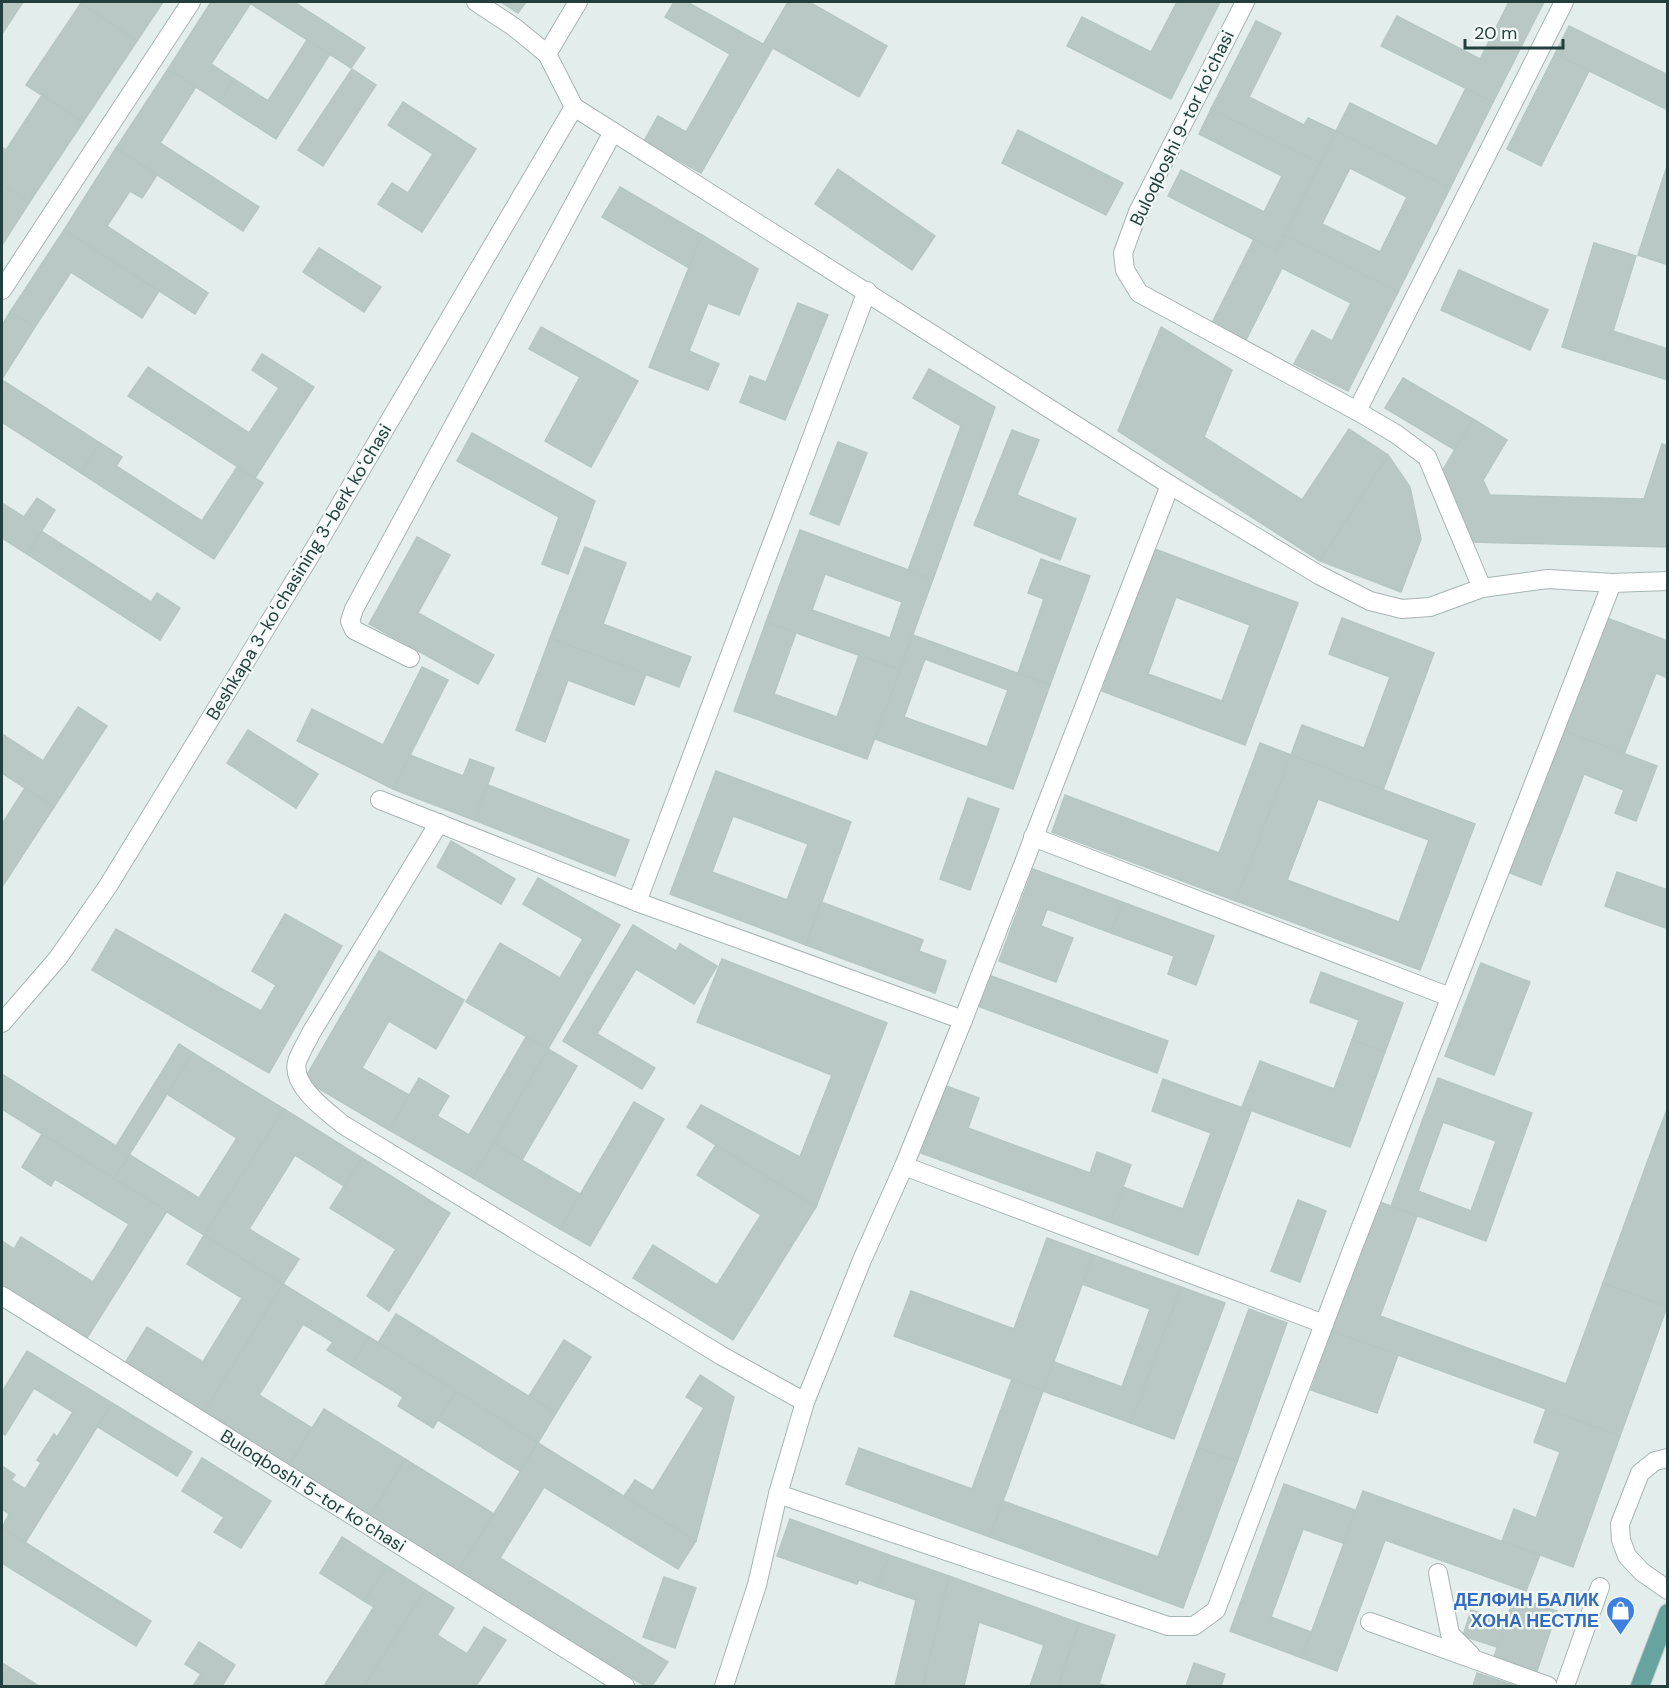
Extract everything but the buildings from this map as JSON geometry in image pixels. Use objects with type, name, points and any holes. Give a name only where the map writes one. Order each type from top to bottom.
[{"type":"main road","points":[[1640,1686],[1668,1612]]},
{"type":"street","points":[[2,290],[191,2]]},
{"type":"street","points":[[476,2],[514,27],[547,54],[574,106],[1170,485],[1319,575],[1370,601],[1402,609],[1430,607],[1482,588],[1548,579],[1612,583],[1668,581]]},
{"type":"street","points":[[547,54],[578,2]]},
{"type":"street","name":"Buloqboshi 9-tor koʻchasi","points":[[1245,2],[1138,212],[1123,253],[1125,270],[1139,293],[1357,411],[1396,434],[1427,457],[1482,588]]},
{"type":"street","points":[[1357,411],[1563,2]]},
{"type":"street","name":"Beshkapa 3-koʻchasining 3-berk koʻchasi","points":[[2,1023],[58,958],[108,886],[316,546],[574,106]]},
{"type":"street","points":[[410,658],[354,630],[350,621],[354,609],[613,132]]},
{"type":"street","points":[[637,902],[867,291]]},
{"type":"street","points":[[724,1686],[757,1585],[778,1494],[805,1402],[963,1020],[1170,485]]},
{"type":"street","points":[[778,1494],[1168,1626],[1194,1626],[1216,1610],[1450,997],[1612,583]]},
{"type":"street","points":[[380,800],[637,902],[963,1020]]},
{"type":"street","points":[[439,823],[311,1033],[296,1064],[301,1085],[316,1102],[342,1124],[722,1356],[805,1402]]},
{"type":"street","points":[[1033,837],[1450,997]]},
{"type":"street","points":[[904,1166],[1324,1324]]},
{"type":"street","name":"Buloqboshi 5-tor koʻchasi","points":[[2,1296],[625,1686]]},
{"type":"street","points":[[1668,1458],[1655,1461],[1640,1473],[1620,1524],[1621,1540],[1627,1556],[1642,1572],[1668,1590]]},
{"type":"street","points":[[1438,1573],[1450,1634],[1474,1659]]},
{"type":"street","points":[[1565,1686],[1600,1587]]},
{"type":"street","points":[[1370,1622],[1548,1686]]},
{"type":"place","name":"ДЕЛФИН БАЛИК ХОНА НЕСТЛЕ","points":[[1620,1636]]}]
